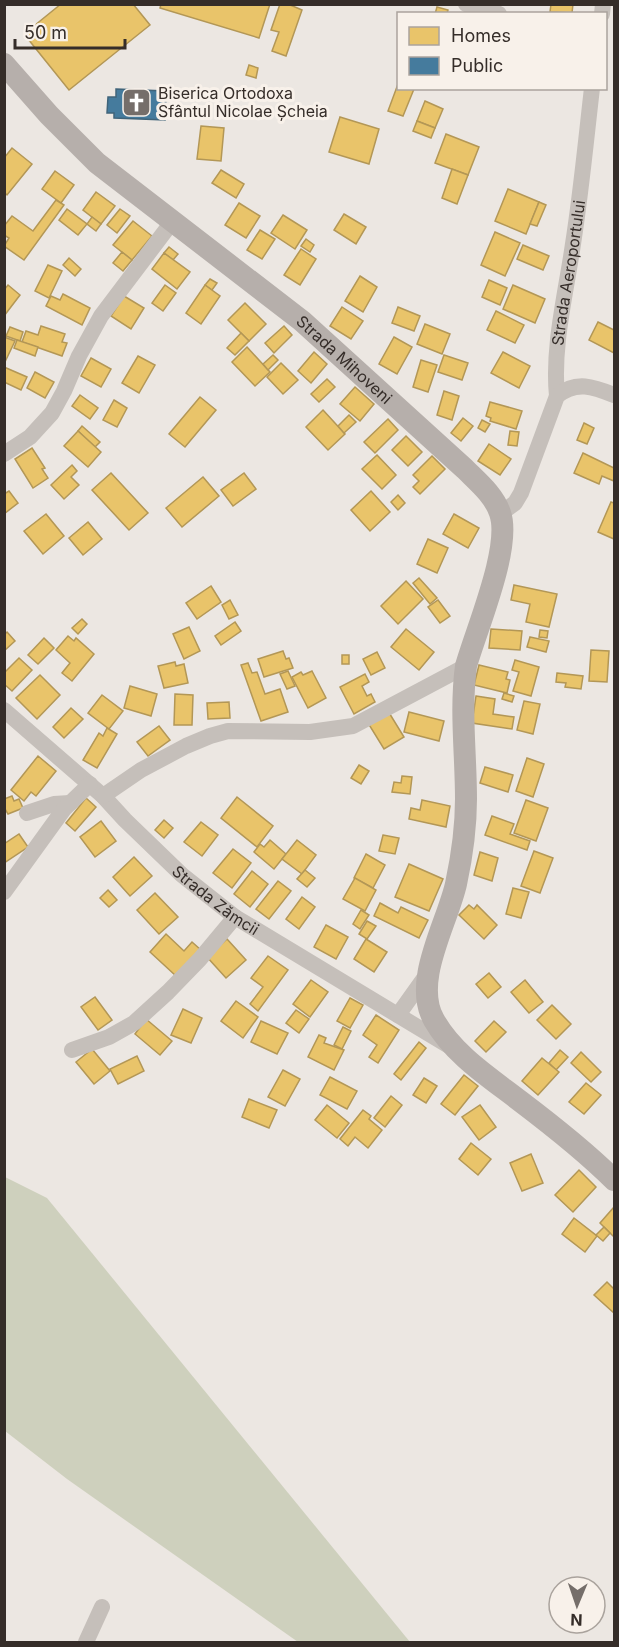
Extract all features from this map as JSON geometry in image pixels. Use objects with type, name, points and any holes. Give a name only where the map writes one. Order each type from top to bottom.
[{"type":"main road","name":"Strada Mihoveni","points":[[4,64],[70,138],[97,163],[260,288],[352,365],[472,476],[489,495],[500,514]]},
{"type":"main road","name":"Strada Zămcii","points":[[500,514],[503,536],[499,558],[466,666],[463,698],[466,799],[464,831],[455,888],[429,972],[428,1005],[433,1018],[457,1051],[610,1169]]},
{"type":"street","points":[[466,4],[492,12]]},
{"type":"street","name":"Strada Aeroportului","points":[[557,396],[555,377],[557,354],[592,90]]},
{"type":"street","points":[[4,454],[30,437],[52,414],[101,316],[172,222]]},
{"type":"street","points":[[500,514],[515,503],[521,493],[557,396],[571,387],[582,386],[593,386],[615,395]]},
{"type":"street","points":[[104,796],[141,770],[210,736],[228,731],[310,732],[353,726],[466,666]]},
{"type":"street","name":"Strada Zămcii","points":[[4,710],[104,796],[155,851],[204,894],[235,917],[457,1051]]},
{"type":"street","points":[[4,892],[42,837],[70,803],[90,784]]},
{"type":"street","points":[[27,813],[48,806],[70,803]]},
{"type":"street","points":[[72,1050],[109,1037],[134,1023],[200,959],[235,917]]},
{"type":"street","points":[[398,1015],[429,972]]},
{"type":"street","points":[[86,1642],[102,1607]]},
{"type":"green space","points":[[5,1177],[47,1198],[410,1642],[298,1642],[67,1479],[5,1431]]},
{"type":"building: Homes","points":[[61,4],[133,4],[150,25],[69,90],[24,34]]},
{"type":"building: Homes","points":[[161,4],[270,4],[259,38],[160,8]]},
{"type":"building: Homes","points":[[280,4],[288,4],[302,10],[286,56],[272,51],[279,32],[271,30]]},
{"type":"building: Homes","points":[[551,4],[573,4],[572,12],[550,12]]},
{"type":"building: Homes","points":[[437,7],[448,10],[448,12],[436,12]]},
{"type":"building: Homes","points":[[249,65],[258,68],[256,78],[246,75]]},
{"type":"building: Homes","points":[[397,87],[397,90],[414,90],[403,116],[388,111]]},
{"type":"building: Homes","points":[[425,101],[443,109],[435,128],[417,121]]},
{"type":"building: Homes","points":[[340,117],[379,129],[369,164],[329,152]]},
{"type":"building: Homes","points":[[417,121],[435,128],[431,138],[413,131]]},
{"type":"building: Homes","points":[[201,126],[224,128],[221,161],[197,159]]},
{"type":"building: Homes","points":[[446,134],[479,147],[468,175],[435,163]]},
{"type":"building: Homes","points":[[12,148],[32,164],[7,195],[4,192],[4,158]]},
{"type":"building: Homes","points":[[452,169],[468,175],[457,204],[442,198]]},
{"type":"building: Homes","points":[[221,170],[244,184],[236,198],[212,183]]},
{"type":"building: Homes","points":[[55,171],[74,185],[61,203],[42,189]]},
{"type":"building: Homes","points":[[508,189],[539,202],[526,234],[495,221]]},
{"type":"building: Homes","points":[[96,192],[115,206],[101,224],[83,210]]},
{"type":"building: Homes","points":[[56,200],[64,205],[24,260],[4,246],[9,238],[4,235],[4,226],[12,216],[33,231]]},
{"type":"building: Homes","points":[[539,202],[546,205],[537,226],[530,224]]},
{"type":"building: Homes","points":[[239,203],[260,216],[246,238],[225,225]]},
{"type":"building: Homes","points":[[67,209],[87,224],[78,235],[59,220]]},
{"type":"building: Homes","points":[[120,209],[130,216],[117,233],[107,225]]},
{"type":"building: Homes","points":[[344,214],[366,227],[356,244],[334,230]]},
{"type":"building: Homes","points":[[283,215],[307,230],[295,249],[271,233]]},
{"type":"building: Homes","points":[[92,217],[101,224],[96,231],[87,224]]},
{"type":"building: Homes","points":[[133,221],[152,236],[132,260],[113,245]]},
{"type":"building: Homes","points":[[260,230],[275,239],[262,259],[247,250]]},
{"type":"building: Homes","points":[[495,232],[520,243],[505,276],[481,265]]},
{"type":"building: Homes","points":[[306,239],[314,245],[310,252],[301,246]]},
{"type":"building: Homes","points":[[523,245],[549,256],[543,270],[517,259]]},
{"type":"building: Homes","points":[[169,247],[178,254],[173,260],[164,253]]},
{"type":"building: Homes","points":[[301,249],[316,259],[300,285],[284,275]]},
{"type":"building: Homes","points":[[122,252],[132,260],[123,271],[113,263]]},
{"type":"building: Homes","points":[[164,253],[190,272],[177,289],[152,269]]},
{"type":"building: Homes","points":[[69,258],[81,269],[75,276],[63,265]]},
{"type":"building: Homes","points":[[48,265],[62,271],[49,298],[35,291]]},
{"type":"building: Homes","points":[[360,276],[377,287],[363,312],[345,301]]},
{"type":"building: Homes","points":[[210,279],[217,283],[212,290],[205,285]]},
{"type":"building: Homes","points":[[489,280],[507,288],[500,305],[482,297]]},
{"type":"building: Homes","points":[[8,285],[20,295],[4,316],[4,290]]},
{"type":"building: Homes","points":[[165,285],[176,293],[163,311],[152,303]]},
{"type":"building: Homes","points":[[205,285],[220,296],[201,324],[186,313]]},
{"type":"building: Homes","points":[[513,285],[545,299],[535,323],[503,309]]},
{"type":"building: Homes","points":[[63,294],[90,308],[82,325],[46,306],[51,296],[60,300]]},
{"type":"building: Homes","points":[[124,296],[144,308],[131,329],[111,316]]},
{"type":"building: Homes","points":[[245,303],[266,324],[249,341],[228,320]]},
{"type":"building: Homes","points":[[342,307],[363,321],[351,339],[330,326]]},
{"type":"building: Homes","points":[[398,307],[420,316],[414,331],[392,323]]},
{"type":"building: Homes","points":[[496,311],[524,325],[515,343],[487,330]]},
{"type":"building: Homes","points":[[598,322],[614,330],[614,353],[589,340]]},
{"type":"building: Homes","points":[[425,324],[450,334],[442,354],[417,344]]},
{"type":"building: Homes","points":[[41,326],[65,334],[62,342],[67,343],[62,356],[22,342],[26,331],[38,335]]},
{"type":"building: Homes","points":[[284,326],[292,335],[274,353],[265,343]]},
{"type":"building: Homes","points":[[10,327],[23,332],[20,341],[6,336]]},
{"type":"building: Homes","points":[[241,333],[249,341],[235,355],[227,348]]},
{"type":"building: Homes","points":[[4,337],[15,341],[4,364]]},
{"type":"building: Homes","points":[[394,337],[412,347],[397,374],[379,364]]},
{"type":"building: Homes","points":[[17,340],[38,347],[35,356],[14,348]]},
{"type":"building: Homes","points":[[247,347],[270,372],[255,386],[232,362]]},
{"type":"building: Homes","points":[[314,352],[327,364],[311,383],[298,371]]},
{"type":"building: Homes","points":[[503,352],[530,366],[519,388],[491,373]]},
{"type":"building: Homes","points":[[273,355],[278,360],[268,370],[263,364]]},
{"type":"building: Homes","points":[[444,355],[468,363],[462,380],[438,372]]},
{"type":"building: Homes","points":[[138,356],[155,365],[139,393],[122,383]]},
{"type":"building: Homes","points":[[91,358],[111,369],[101,387],[81,376]]},
{"type":"building: Homes","points":[[421,360],[437,365],[428,392],[413,387]]},
{"type":"building: Homes","points":[[281,363],[298,380],[283,394],[267,377]]},
{"type":"building: Homes","points":[[4,367],[27,377],[21,390],[4,382]]},
{"type":"building: Homes","points":[[35,372],[54,382],[45,398],[27,388]]},
{"type":"building: Homes","points":[[327,379],[335,387],[319,402],[311,394]]},
{"type":"building: Homes","points":[[355,387],[374,404],[360,421],[340,404]]},
{"type":"building: Homes","points":[[444,391],[459,396],[452,420],[437,415]]},
{"type":"building: Homes","points":[[80,395],[98,408],[90,419],[72,406]]},
{"type":"building: Homes","points":[[200,397],[216,410],[185,447],[169,434]]},
{"type":"building: Homes","points":[[114,400],[127,408],[117,427],[103,420]]},
{"type":"building: Homes","points":[[490,402],[522,411],[516,429],[490,421],[491,418],[486,416]]},
{"type":"building: Homes","points":[[323,410],[345,434],[328,450],[306,427]]},
{"type":"building: Homes","points":[[349,415],[356,422],[344,433],[338,426]]},
{"type":"building: Homes","points":[[463,418],[473,426],[461,441],[451,433]]},
{"type":"building: Homes","points":[[388,419],[398,430],[375,453],[364,442]]},
{"type":"building: Homes","points":[[482,420],[490,424],[485,432],[478,428]]},
{"type":"building: Homes","points":[[584,423],[594,428],[587,444],[577,440]]},
{"type":"building: Homes","points":[[82,426],[100,442],[95,447],[78,431]]},
{"type":"building: Homes","points":[[78,431],[101,452],[88,467],[64,446]]},
{"type":"building: Homes","points":[[510,431],[519,432],[517,446],[508,445]]},
{"type":"building: Homes","points":[[406,436],[422,452],[408,466],[392,450]]},
{"type":"building: Homes","points":[[489,444],[511,459],[500,475],[478,461]]},
{"type":"building: Homes","points":[[32,448],[45,468],[42,469],[48,478],[33,488],[15,459]]},
{"type":"building: Homes","points":[[583,453],[614,468],[614,481],[602,476],[599,484],[574,473]]},
{"type":"building: Homes","points":[[377,455],[396,475],[382,489],[362,469]]},
{"type":"building: Homes","points":[[432,456],[445,469],[420,494],[413,487],[419,481],[413,475]]},
{"type":"building: Homes","points":[[72,465],[77,471],[71,477],[79,485],[64,499],[51,485]]},
{"type":"building: Homes","points":[[111,473],[148,513],[129,530],[92,490]]},
{"type":"building: Homes","points":[[244,473],[256,489],[233,506],[221,490]]},
{"type":"building: Homes","points":[[203,477],[219,496],[182,527],[166,508]]},
{"type":"building: Homes","points":[[9,491],[18,503],[4,514],[4,494]]},
{"type":"building: Homes","points":[[371,491],[390,512],[370,531],[351,510]]},
{"type":"building: Homes","points":[[398,495],[405,503],[398,510],[391,502]]},
{"type":"building: Homes","points":[[611,502],[614,503],[614,539],[598,532]]},
{"type":"building: Homes","points":[[46,514],[64,536],[43,554],[24,531]]},
{"type":"building: Homes","points":[[454,514],[479,528],[468,548],[443,534]]},
{"type":"building: Homes","points":[[88,522],[102,539],[83,555],[69,538]]},
{"type":"building: Homes","points":[[428,539],[448,548],[437,573],[417,564]]},
{"type":"building: Homes","points":[[419,578],[437,598],[430,604],[413,583]]},
{"type":"building: Homes","points":[[406,581],[423,599],[398,624],[381,606]]},
{"type":"building: Homes","points":[[514,585],[557,594],[549,627],[526,622],[530,604],[511,600]]},
{"type":"building: Homes","points":[[211,586],[221,602],[197,619],[186,603]]},
{"type":"building: Homes","points":[[230,600],[238,615],[229,619],[222,605]]},
{"type":"building: Homes","points":[[438,600],[450,616],[440,623],[428,607]]},
{"type":"building: Homes","points":[[82,619],[87,624],[78,634],[72,628]]},
{"type":"building: Homes","points":[[235,622],[241,631],[221,645],[215,636]]},
{"type":"building: Homes","points":[[189,627],[200,651],[184,659],[173,634]]},
{"type":"building: Homes","points":[[406,629],[434,652],[419,670],[391,647]]},
{"type":"building: Homes","points":[[491,629],[522,631],[520,650],[489,648]]},
{"type":"building: Homes","points":[[540,630],[548,631],[547,638],[539,637]]},
{"type":"building: Homes","points":[[7,632],[15,641],[4,651],[4,635]]},
{"type":"building: Homes","points":[[68,636],[74,641],[76,638],[94,654],[72,681],[62,673],[70,663],[56,650]]},
{"type":"building: Homes","points":[[530,637],[549,641],[546,652],[527,647]]},
{"type":"building: Homes","points":[[44,638],[54,648],[38,664],[28,655]]},
{"type":"building: Homes","points":[[591,650],[609,651],[607,682],[589,681]]},
{"type":"building: Homes","points":[[283,651],[293,668],[264,677],[258,659]]},
{"type":"building: Homes","points":[[377,652],[385,668],[371,675],[363,659]]},
{"type":"building: Homes","points":[[342,655],[349,655],[349,664],[342,664]]},
{"type":"building: Homes","points":[[19,658],[32,670],[12,691],[4,684],[4,673]]},
{"type":"building: Homes","points":[[515,660],[539,667],[531,696],[513,691],[519,672],[512,670]]},
{"type":"building: Homes","points":[[175,662],[176,666],[184,664],[188,683],[164,688],[158,666]]},
{"type":"building: Homes","points":[[248,663],[252,673],[257,672],[265,694],[280,689],[288,712],[261,721],[241,665]]},
{"type":"building: Homes","points":[[479,665],[508,672],[506,679],[510,680],[507,693],[474,685]]},
{"type":"building: Homes","points":[[288,671],[295,686],[287,689],[280,674]]},
{"type":"building: Homes","points":[[312,671],[326,698],[308,708],[292,677],[301,672],[303,675]]},
{"type":"building: Homes","points":[[557,673],[583,676],[581,689],[565,687],[566,683],[556,682]]},
{"type":"building: Homes","points":[[365,674],[369,682],[362,686],[367,696],[371,694],[375,702],[354,714],[340,687]]},
{"type":"building: Homes","points":[[40,675],[60,695],[37,719],[16,698]]},
{"type":"building: Homes","points":[[130,686],[157,694],[151,716],[124,708]]},
{"type":"building: Homes","points":[[504,693],[514,696],[512,702],[502,699]]},
{"type":"building: Homes","points":[[175,694],[193,695],[192,725],[174,725]]},
{"type":"building: Homes","points":[[102,695],[123,711],[109,729],[88,713]]},
{"type":"building: Homes","points":[[476,696],[495,699],[493,714],[514,717],[512,729],[472,723]]},
{"type":"building: Homes","points":[[524,701],[540,704],[533,734],[517,730]]},
{"type":"building: Homes","points":[[229,702],[230,718],[208,719],[207,703]]},
{"type":"building: Homes","points":[[71,708],[83,719],[64,738],[53,727]]},
{"type":"building: Homes","points":[[388,711],[404,737],[384,749],[368,723]]},
{"type":"building: Homes","points":[[409,712],[444,721],[439,741],[404,732]]},
{"type":"building: Homes","points":[[159,726],[170,740],[148,756],[137,742]]},
{"type":"building: Homes","points":[[107,728],[117,734],[97,768],[83,760],[99,733],[103,736]]},
{"type":"building: Homes","points":[[38,756],[56,771],[36,796],[31,792],[24,801],[11,790]]},
{"type":"building: Homes","points":[[527,758],[544,764],[533,797],[516,791]]},
{"type":"building: Homes","points":[[359,765],[369,771],[361,784],[351,778]]},
{"type":"building: Homes","points":[[485,767],[513,775],[508,792],[480,783]]},
{"type":"building: Homes","points":[[402,776],[412,777],[410,794],[392,792],[394,782],[401,783]]},
{"type":"building: Homes","points":[[12,796],[14,801],[19,799],[23,808],[8,814],[4,807],[4,799]]},
{"type":"building: Homes","points":[[237,797],[273,826],[257,847],[221,818]]},
{"type":"building: Homes","points":[[86,798],[96,807],[75,831],[66,823]]},
{"type":"building: Homes","points":[[422,800],[450,806],[446,827],[409,819],[411,808],[420,810]]},
{"type":"building: Homes","points":[[526,800],[548,808],[536,841],[514,833]]},
{"type":"building: Homes","points":[[492,816],[514,824],[510,834],[530,841],[527,850],[485,835]]},
{"type":"building: Homes","points":[[164,820],[173,828],[164,838],[155,830]]},
{"type":"building: Homes","points":[[101,821],[116,841],[95,857],[80,837]]},
{"type":"building: Homes","points":[[201,822],[218,835],[202,856],[184,842]]},
{"type":"building: Homes","points":[[19,834],[28,847],[4,863],[4,844]]},
{"type":"building: Homes","points":[[383,835],[399,838],[395,854],[379,851]]},
{"type":"building: Homes","points":[[270,840],[286,854],[274,869],[254,852],[260,844],[264,847]]},
{"type":"building: Homes","points":[[297,840],[316,855],[302,874],[282,859]]},
{"type":"building: Homes","points":[[233,849],[251,863],[232,888],[213,873]]},
{"type":"building: Homes","points":[[534,851],[553,858],[540,893],[521,886]]},
{"type":"building: Homes","points":[[480,852],[498,858],[492,881],[474,875]]},
{"type":"building: Homes","points":[[366,854],[385,865],[373,888],[354,878]]},
{"type":"building: Homes","points":[[134,857],[152,876],[130,896],[113,877]]},
{"type":"building: Homes","points":[[409,864],[443,879],[429,911],[395,897]]},
{"type":"building: Homes","points":[[305,870],[315,878],[307,887],[297,879]]},
{"type":"building: Homes","points":[[252,871],[268,884],[250,907],[234,894]]},
{"type":"building: Homes","points":[[355,878],[376,890],[365,911],[343,899]]},
{"type":"building: Homes","points":[[278,881],[291,891],[269,919],[256,909]]},
{"type":"building: Homes","points":[[513,888],[529,892],[521,918],[506,914]]},
{"type":"building: Homes","points":[[108,890],[117,900],[109,907],[100,898]]},
{"type":"building: Homes","points":[[155,893],[178,917],[159,934],[137,910]]},
{"type":"building: Homes","points":[[302,897],[315,907],[299,929],[286,919]]},
{"type":"building: Homes","points":[[380,903],[398,913],[401,907],[428,920],[419,938],[374,916]]},
{"type":"building: Homes","points":[[469,905],[474,909],[477,905],[497,925],[484,939],[459,915]]},
{"type":"building: Homes","points":[[361,910],[369,915],[360,929],[353,924]]},
{"type":"building: Homes","points":[[367,921],[376,926],[367,939],[359,934]]},
{"type":"building: Homes","points":[[326,925],[348,937],[336,959],[314,947]]},
{"type":"building: Homes","points":[[166,934],[184,951],[192,942],[201,950],[176,976],[150,952]]},
{"type":"building: Homes","points":[[227,939],[246,960],[226,978],[207,957]]},
{"type":"building: Homes","points":[[366,939],[387,952],[374,972],[354,959]]},
{"type":"building: Homes","points":[[268,956],[288,970],[258,1011],[250,1004],[263,987],[251,978]]},
{"type":"building: Homes","points":[[489,973],[501,987],[488,998],[476,984]]},
{"type":"building: Homes","points":[[311,980],[328,992],[310,1017],[293,1004]]},
{"type":"building: Homes","points":[[525,980],[543,1002],[529,1013],[511,992]]},
{"type":"building: Homes","points":[[95,997],[112,1020],[98,1030],[81,1007]]},
{"type":"building: Homes","points":[[350,998],[363,1005],[350,1028],[337,1021]]},
{"type":"building: Homes","points":[[236,1001],[258,1017],[243,1038],[221,1021]]},
{"type":"building: Homes","points":[[552,1005],[571,1024],[556,1039],[537,1020]]},
{"type":"building: Homes","points":[[183,1009],[202,1018],[191,1043],[171,1035]]},
{"type":"building: Homes","points":[[296,1010],[309,1019],[299,1033],[286,1023]]},
{"type":"building: Homes","points":[[376,1015],[399,1030],[378,1063],[369,1057],[377,1045],[363,1035]]},
{"type":"building: Homes","points":[[146,1019],[172,1041],[160,1055],[135,1034]]},
{"type":"building: Homes","points":[[261,1021],[288,1033],[277,1054],[251,1042]]},
{"type":"building: Homes","points":[[494,1021],[506,1032],[486,1052],[475,1041]]},
{"type":"building: Homes","points":[[343,1027],[351,1031],[342,1049],[334,1045]]},
{"type":"building: Homes","points":[[319,1035],[326,1038],[324,1043],[344,1050],[334,1070],[308,1057]]},
{"type":"building: Homes","points":[[419,1042],[426,1048],[401,1080],[394,1074]]},
{"type":"building: Homes","points":[[92,1049],[110,1071],[94,1084],[76,1062]]},
{"type":"building: Homes","points":[[560,1050],[568,1057],[556,1070],[549,1063]]},
{"type":"building: Homes","points":[[581,1052],[601,1072],[591,1082],[571,1063]]},
{"type":"building: Homes","points":[[137,1056],[144,1071],[118,1084],[110,1069]]},
{"type":"building: Homes","points":[[542,1058],[559,1072],[538,1095],[522,1081]]},
{"type":"building: Homes","points":[[283,1070],[300,1079],[285,1106],[268,1097]]},
{"type":"building: Homes","points":[[464,1075],[478,1086],[455,1115],[441,1104]]},
{"type":"building: Homes","points":[[330,1077],[357,1091],[347,1109],[320,1095]]},
{"type":"building: Homes","points":[[424,1078],[437,1086],[426,1103],[413,1095]]},
{"type":"building: Homes","points":[[586,1083],[601,1095],[584,1114],[569,1102]]},
{"type":"building: Homes","points":[[391,1096],[402,1105],[385,1127],[374,1118]]},
{"type":"building: Homes","points":[[249,1099],[277,1110],[269,1128],[242,1117]]},
{"type":"building: Homes","points":[[327,1105],[349,1123],[337,1138],[315,1120]]},
{"type":"building: Homes","points":[[480,1105],[496,1127],[479,1140],[462,1117]]},
{"type":"building: Homes","points":[[363,1110],[371,1116],[369,1119],[382,1130],[368,1148],[355,1137],[348,1146],[340,1139]]},
{"type":"building: Homes","points":[[471,1143],[491,1159],[478,1175],[459,1159]]},
{"type":"building: Homes","points":[[531,1154],[543,1183],[522,1191],[510,1163]]},
{"type":"building: Homes","points":[[579,1170],[596,1187],[573,1212],[555,1195]]},
{"type":"building: Homes","points":[[614,1207],[614,1237],[600,1223]]},
{"type":"building: Homes","points":[[574,1218],[597,1236],[585,1252],[562,1234]]},
{"type":"building: Homes","points":[[604,1227],[610,1233],[603,1241],[596,1235]]},
{"type":"building: Homes","points":[[607,1282],[614,1289],[614,1313],[594,1295]]},
{"type":"building: Public","points":[[116,89],[166,91],[165,120],[114,118],[114,113],[107,113],[108,97],[116,97]]},
{"type":"place","name":"Biserica Ortodoxa Sfântul Nicolae Șcheia","points":[[137,102]]}]
